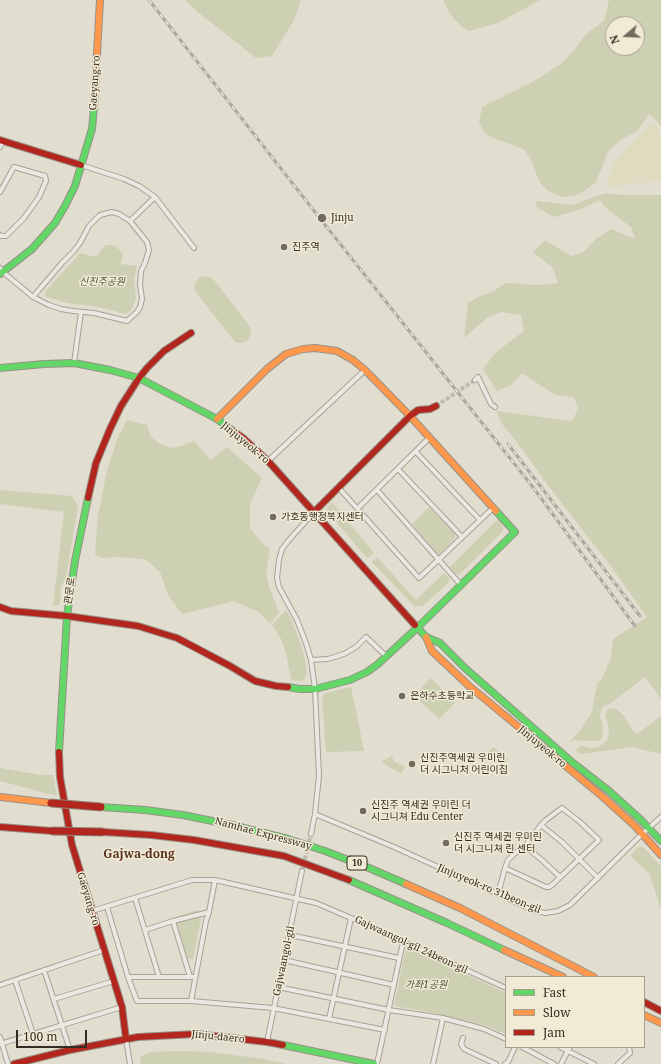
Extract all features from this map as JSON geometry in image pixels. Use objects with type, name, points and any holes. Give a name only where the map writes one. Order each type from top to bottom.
[{"type":"main road","name":"Gaeyang-ro","points":[[1,271],[15,263],[32,249],[55,223],[75,186],[92,130],[100,2]]},
{"type":"main road","points":[[1,143],[82,165]]},
{"type":"main road","name":"관문로","points":[[67,816],[59,767],[58,746],[67,616],[80,532],[96,463],[102,446],[121,406],[139,378],[164,351],[191,333]]},
{"type":"main road","points":[[0,607],[11,611],[67,616],[138,626],[177,638],[255,681],[276,686],[315,689],[350,680],[367,672],[417,628],[515,532],[410,416],[365,370],[353,360],[337,351],[316,348],[303,349],[286,354],[267,369],[217,419]]},
{"type":"main road","name":"Jinjuyeok-ro","points":[[0,368],[74,363],[110,370],[139,378],[217,419],[243,438],[268,461],[426,637],[432,651],[468,685],[603,797],[642,834],[661,855]]},
{"type":"main road","points":[[314,512],[410,416],[418,410],[430,409],[436,406]]},
{"type":"main road","name":"Jinjuyeok-ro","points":[[426,637],[440,643],[464,668],[568,759],[609,791],[649,828],[661,842]]},
{"type":"main road","name":"Namhae Expressway","points":[[0,797],[51,803],[145,810],[183,815],[288,839],[369,868],[460,908],[592,976]]},
{"type":"main road","name":"Gaeyang-ro","points":[[67,816],[72,845],[122,1008],[126,1039]]},
{"type":"main road","name":"Namhae Expressway","points":[[0,826],[52,831],[151,835],[194,840],[284,856],[360,884],[561,976]]},
{"type":"main road","points":[[645,1002],[661,1010]]},
{"type":"main road","points":[[645,1015],[661,1023]]},
{"type":"main road","name":"Jinju-daero","points":[[14,1064],[35,1062],[70,1050],[138,1037],[196,1034],[267,1042],[376,1064]]},
{"type":"street","points":[[82,165],[124,179],[139,186],[155,197],[194,248]]},
{"type":"street","points":[[0,192],[14,166],[44,176],[46,181],[39,197],[24,218],[6,236],[0,235]]},
{"type":"street","points":[[130,221],[155,197]]},
{"type":"street","points":[[1,271],[33,297],[49,305],[61,309],[94,313],[127,321],[140,307],[142,299],[140,285],[141,271],[149,250],[147,242],[130,221],[119,214],[112,212],[100,216],[89,226],[80,243],[33,297]]},
{"type":"street","points":[[74,363],[81,312]]},
{"type":"street","points":[[268,461],[365,370]]},
{"type":"street","points":[[475,380],[478,377],[491,404],[495,407]]},
{"type":"street","points":[[358,508],[429,438]]},
{"type":"street","points":[[416,452],[480,520]]},
{"type":"street","points":[[398,469],[462,537]]},
{"type":"street","points":[[339,488],[419,578],[493,508]]},
{"type":"street","points":[[377,490],[461,585]]},
{"type":"street","points":[[311,834],[315,814],[319,776],[315,689],[306,643],[297,620],[279,588],[276,578],[278,560],[282,549],[314,512]]},
{"type":"street","points":[[310,660],[328,659],[344,654],[356,647],[366,637],[386,656]]},
{"type":"street","points":[[498,894],[505,868],[508,860],[525,846],[541,825],[562,808],[599,840],[552,886],[549,887],[505,868]]},
{"type":"street","name":"Jinjuyeok-ro 31beon-gil","points":[[315,814],[394,847],[533,910],[545,913],[558,911],[570,905],[661,817]]},
{"type":"street","points":[[541,825],[562,842],[598,878]]},
{"type":"street","points":[[525,846],[560,877]]},
{"type":"street","name":"Gajwaangol-gil","points":[[267,1042],[302,871]]},
{"type":"street","points":[[92,911],[192,880],[215,880],[297,899]]},
{"type":"street","points":[[192,1001],[193,977],[209,912],[215,880]]},
{"type":"street","points":[[135,898],[159,977]]},
{"type":"street","name":"Gajwaangol-gil 24beon-gil","points":[[297,899],[316,903],[505,988]]},
{"type":"street","points":[[107,907],[136,1001],[192,1001],[273,1008],[385,1030]]},
{"type":"street","points":[[145,930],[209,912]]},
{"type":"street","points":[[329,1019],[351,918]]},
{"type":"street","points":[[173,921],[193,977]]},
{"type":"street","points":[[290,934],[399,958]]},
{"type":"street","points":[[376,1064],[385,1030],[403,942]]},
{"type":"street","points":[[0,985],[104,950]]},
{"type":"street","points":[[284,960],[394,985]]},
{"type":"street","points":[[44,970],[70,1050]]},
{"type":"street","points":[[128,977],[193,977]]},
{"type":"street","points":[[15,980],[33,1034]]},
{"type":"street","points":[[54,999],[114,981]]},
{"type":"street","points":[[278,987],[389,1010],[443,1018],[484,1029],[505,1039]]},
{"type":"street","points":[[1,1044],[122,1008]]},
{"type":"street","points":[[433,1064],[443,1018]]},
{"type":"street","points":[[0,1036],[1,1044],[8,1064]]},
{"type":"street","points":[[463,1038],[461,1044],[464,1049],[496,1064]]},
{"type":"street","points":[[126,1039],[130,1064]]},
{"type":"street","points":[[513,1064],[506,1063],[514,1048]]},
{"type":"street","points":[[524,1048],[554,1064]]},
{"type":"street","points":[[618,1064],[630,1053],[629,1048]]},
{"type":"street","points":[[561,1064],[569,1049],[594,1064]]},
{"type":"shaded area","points":[[655,122],[661,136],[661,181],[612,186],[605,185],[616,160],[642,132]]},
{"type":"green space","points":[[185,0],[301,0],[294,20],[272,56],[256,58],[199,13]]},
{"type":"green space","points":[[443,0],[540,0],[498,23],[469,31],[462,27],[451,15]]},
{"type":"green space","points":[[609,0],[661,0],[661,127],[649,114],[637,131],[620,140],[608,152],[596,182],[583,192],[574,196],[563,197],[548,191],[540,183],[530,158],[524,149],[493,138],[485,133],[479,123],[482,107],[534,81],[561,64],[586,34],[604,21],[605,17],[605,56],[645,56],[645,16],[605,16]]},
{"type":"green space","points":[[605,193],[623,195],[661,195],[661,699],[645,677],[611,703],[604,706],[600,716],[603,726],[602,738],[598,741],[574,740],[569,743],[582,728],[592,712],[597,684],[603,677],[611,657],[613,639],[647,617],[613,569],[502,424],[496,411],[572,421],[578,409],[574,397],[555,395],[522,373],[511,385],[497,391],[483,369],[496,352],[524,331],[521,315],[501,312],[487,318],[464,338],[468,303],[480,296],[492,292],[506,283],[537,285],[558,283],[553,268],[533,252],[545,240],[571,256],[584,252],[596,239],[611,229],[635,239],[632,228],[606,208],[600,200],[581,209],[554,217],[535,206],[537,201],[572,205]]},
{"type":"green space","name":"신진주공원","points":[[112,245],[119,249],[123,255],[121,264],[137,266],[134,279],[136,298],[131,310],[127,314],[92,306],[67,303],[46,297],[45,292],[80,253],[96,257],[105,246]]},
{"type":"green space","points":[[205,276],[214,280],[251,328],[250,336],[245,342],[235,342],[195,291],[194,285],[198,279]]},
{"type":"green space","points":[[127,420],[147,425],[151,437],[160,444],[172,448],[194,441],[211,460],[227,447],[262,478],[250,504],[250,528],[263,544],[270,549],[266,573],[269,587],[279,612],[270,624],[259,612],[234,601],[182,614],[168,595],[160,572],[145,559],[117,557],[102,558],[95,554],[98,516],[107,470],[118,437]]},
{"type":"green space","points":[[0,490],[72,496],[78,506],[66,578],[61,586],[59,605],[53,606],[64,512],[0,504]]},
{"type":"green space","points":[[332,502],[374,553],[368,558],[327,511],[327,508]]},
{"type":"green space","points":[[429,507],[455,533],[455,538],[440,554],[436,553],[412,524]]},
{"type":"green space","points":[[499,518],[503,525],[503,531],[459,575],[456,574],[450,567]]},
{"type":"green space","points":[[377,557],[416,600],[444,573],[449,578],[449,582],[423,606],[415,607],[372,562]]},
{"type":"green space","points":[[286,610],[290,616],[303,651],[307,675],[302,681],[291,680],[286,653],[281,639],[272,625]]},
{"type":"green space","points":[[431,678],[455,703],[439,719],[414,695]]},
{"type":"green space","points":[[351,687],[364,751],[326,752],[322,699],[325,693]]},
{"type":"green space","points":[[610,708],[617,709],[624,716],[633,731],[637,734],[661,716],[661,754],[632,747],[581,754],[576,750],[581,746],[590,748],[598,747],[608,739],[609,729],[605,715],[607,710]]},
{"type":"green space","points":[[493,747],[508,760],[500,769],[486,756]]},
{"type":"green space","points":[[392,756],[394,762],[405,766],[401,774],[381,762]]},
{"type":"green space","points":[[0,768],[40,775],[53,775],[57,796],[0,781]]},
{"type":"green space","points":[[638,847],[643,847],[661,866],[661,909],[649,873],[630,856]]},
{"type":"green space","points":[[197,910],[202,913],[193,959],[188,959],[175,921],[176,917]]},
{"type":"green space","name":"가좌1공원","points":[[408,948],[505,993],[505,1034],[484,1025],[429,1012],[394,1006],[405,951]]},
{"type":"green space","points":[[151,1052],[209,1052],[264,1059],[287,1064],[140,1064],[141,1056]]},
{"type":"tunnel","points":[[436,406],[475,380]]},
{"type":"tunnel","points":[[302,871],[311,834]]},
{"type":"railway","points":[[149,0],[532,486],[635,626]]},
{"type":"railway","points":[[508,444],[640,616]]},
{"type":"traffic: fast","points":[[0,274],[32,249],[55,223],[65,206],[75,186],[92,129],[94,107]]},
{"type":"traffic: fast","points":[[0,368],[74,363],[110,370],[139,378],[217,419],[233,431]]},
{"type":"traffic: fast","points":[[59,752],[67,616],[75,561],[88,498]]},
{"type":"traffic: fast","points":[[288,687],[315,689],[350,680],[367,672],[378,664],[515,532],[496,511]]},
{"type":"traffic: fast","points":[[415,625],[426,637],[440,643],[465,668],[573,763],[609,791],[641,820],[661,841]]},
{"type":"traffic: fast","points":[[101,807],[145,810],[183,815],[288,839],[325,851],[406,884]]},
{"type":"traffic: fast","points":[[349,880],[504,950]]},
{"type":"traffic: fast","points":[[283,1045],[374,1064]]},
{"type":"traffic: slow","points":[[94,107],[100,0]]},
{"type":"traffic: slow","points":[[217,419],[267,369],[286,354],[303,349],[315,348],[337,351],[353,360],[365,370],[410,416],[496,511]]},
{"type":"traffic: slow","points":[[426,637],[432,651],[468,685],[603,797],[635,826],[661,855]]},
{"type":"traffic: slow","points":[[0,797],[51,803]]},
{"type":"traffic: slow","points":[[406,884],[460,908],[592,976]]},
{"type":"traffic: slow","points":[[504,950],[561,976]]},
{"type":"traffic: slow","points":[[645,1015],[661,1023]]},
{"type":"traffic: jam","points":[[0,140],[81,165]]},
{"type":"traffic: jam","points":[[88,498],[96,463],[121,406],[147,368],[164,351],[191,333]]},
{"type":"traffic: jam","points":[[314,512],[410,416],[418,410],[430,409],[436,406]]},
{"type":"traffic: jam","points":[[233,431],[268,461],[415,625]]},
{"type":"traffic: jam","points":[[0,607],[11,611],[67,616],[138,626],[177,638],[255,681],[288,687]]},
{"type":"traffic: jam","points":[[59,752],[60,777],[72,845],[122,1007],[126,1039]]},
{"type":"traffic: jam","points":[[51,803],[101,807]]},
{"type":"traffic: jam","points":[[0,827],[52,831]]},
{"type":"traffic: jam","points":[[52,831],[103,832]]},
{"type":"traffic: jam","points":[[103,832],[151,835],[194,840],[284,856],[349,880]]},
{"type":"traffic: jam","points":[[645,1003],[661,1011]]},
{"type":"traffic: jam","points":[[14,1064],[70,1050],[138,1037],[196,1034],[283,1045]]},
{"type":"place","name":"Jinju","points":[[322,218]]},
{"type":"place","name":"진주역","points":[[284,247]]},
{"type":"place","name":"가호동행정복지센터","points":[[273,517]]},
{"type":"place","name":"은하수초등학교","points":[[402,696]]},
{"type":"place","name":"신진주역세권 우미린 더 시그니처 어린이집","points":[[412,764]]},
{"type":"place","name":"신진주 역세권 우미린 더 시그니쳐 Edu Center","points":[[363,811]]},
{"type":"place","name":"신진주 역세권 우미린 더 시그니쳐 린 센터","points":[[446,843]]},
{"type":"district","name":"Gajwa-dong","points":[[139,855]]}]
